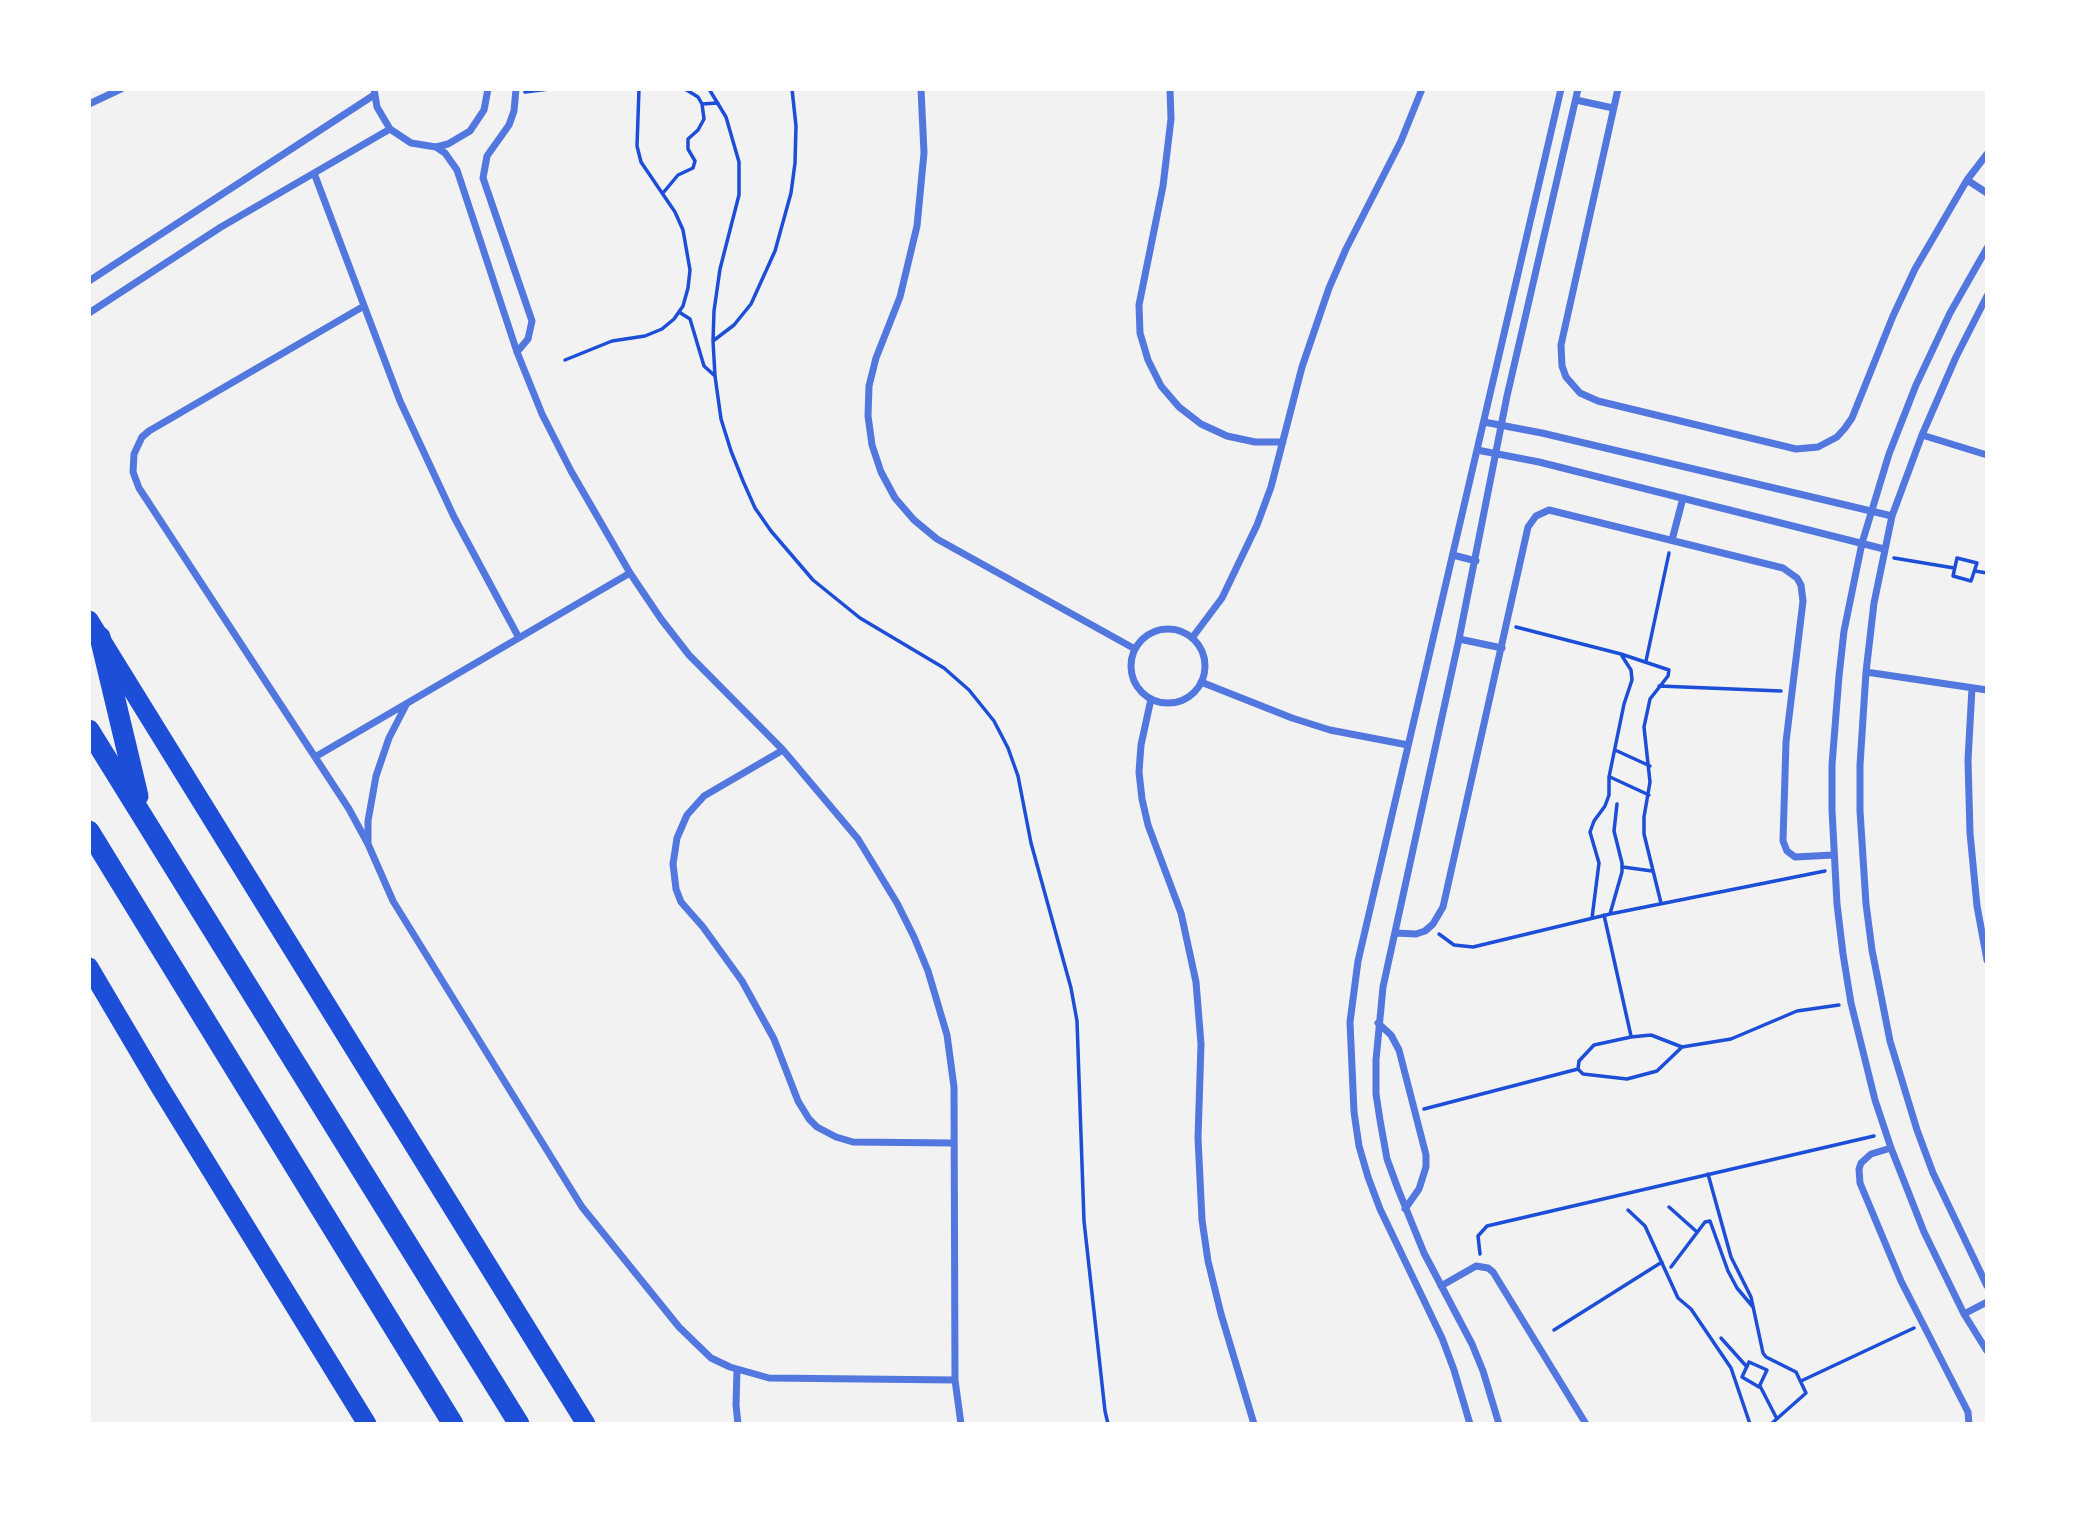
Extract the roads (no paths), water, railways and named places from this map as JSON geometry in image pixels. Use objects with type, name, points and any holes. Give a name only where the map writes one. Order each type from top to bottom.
[{"type":"highway","points":[[94,629],[142,812]]},
{"type":"highway","points":[[94,629],[586,1424]]},
{"type":"highway","points":[[89,730],[519,1424]]},
{"type":"highway","points":[[89,831],[453,1424]]},
{"type":"highway","points":[[89,967],[367,1424]]},
{"type":"street","points":[[89,104],[121,89]]},
{"type":"street","points":[[89,281],[374,92],[382,119],[390,129],[411,143],[436,147],[448,144],[470,131],[484,110],[488,89]]},
{"type":"street","points":[[921,89],[924,152],[917,226],[900,297],[876,358],[869,386],[870,435],[881,472],[895,498],[914,520],[937,539],[1135,649]]},
{"type":"street","points":[[1170,89],[1171,119],[1163,186],[1139,305],[1140,333],[1147,360],[1161,386],[1201,424],[1227,436],[1255,442],[1283,442]]},
{"type":"street","points":[[1192,638],[1222,598],[1241,562],[1271,487],[1302,367],[1329,288],[1401,141],[1422,89]]},
{"type":"street","points":[[1470,1424],[1441,1338],[1380,1209],[1368,1177],[1359,1146],[1351,1085],[1350,1022],[1356,971],[1561,89]]},
{"type":"street","points":[[1499,1424],[1472,1344],[1405,1209],[1387,1158],[1376,1094],[1378,1023],[1383,987],[1476,561],[1496,453],[1578,89]]},
{"type":"street","points":[[1618,89],[1561,345],[1562,366],[1566,377],[1580,393],[1598,401],[1796,449],[1818,447],[1837,437],[1852,418],[1915,269],[1967,180],[1987,154]]},
{"type":"street","points":[[516,91],[509,125],[487,156],[483,178],[532,321],[528,339],[517,352]]},
{"type":"street","points":[[1576,100],[1613,108]]},
{"type":"street","points":[[89,313],[221,227],[390,129]]},
{"type":"street","points":[[436,147],[445,153],[457,170],[517,352],[556,444],[629,573],[689,654],[783,750],[858,839],[897,903],[914,937],[932,982],[947,1035],[954,1087],[955,1380],[961,1424]]},
{"type":"street","points":[[314,173],[401,401],[427,460],[472,552],[519,638]]},
{"type":"street","points":[[1967,180],[1987,193]]},
{"type":"street","points":[[1987,248],[1945,323],[1916,385],[1871,510],[1844,631],[1834,720],[1832,788],[1833,855],[1843,954],[1851,1003],[1866,1064],[1891,1148],[1924,1232],[1964,1314],[1987,1352]]},
{"type":"street","points":[[1987,296],[1956,357],[1922,435],[1892,516],[1866,672],[1860,765],[1866,904],[1890,1041],[1917,1130],[1952,1216],[1987,1286]]},
{"type":"street","points":[[364,306],[149,430],[137,445],[132,463],[139,488],[349,809],[393,901],[582,1207],[678,1327],[711,1358],[737,1370],[769,1378],[955,1380]]},
{"type":"street","points":[[1484,422],[1892,516]]},
{"type":"street","points":[[1922,435],[1987,455]]},
{"type":"street","points":[[1478,450],[1539,462],[1862,543],[1884,553]]},
{"type":"street","points":[[1672,540],[1683,498]]},
{"type":"street","points":[[1395,933],[1416,934],[1433,925],[1443,908],[1528,527],[1531,520],[1542,512],[1556,511],[1783,568],[1797,578],[1801,585],[1803,601],[1790,691],[1783,793],[1784,846],[1795,857],[1833,855]]},
{"type":"street","points":[[1453,555],[1476,561]]},
{"type":"street","points":[[315,757],[629,573]]},
{"type":"street","points":[[1175,630],[1192,638],[1203,654],[1204,673],[1195,690],[1180,701],[1170,703],[1151,699],[1143,694],[1133,678],[1131,668],[1135,649],[1140,641],[1156,631],[1175,630]]},
{"type":"street","points":[[1459,639],[1502,648]]},
{"type":"street","points":[[1866,672],[1987,690]]},
{"type":"street","points":[[1201,682],[1279,714],[1330,730],[1408,745]]},
{"type":"street","points":[[1972,688],[1968,760],[1970,833],[1977,906],[1987,960]]},
{"type":"street","points":[[1151,699],[1141,745],[1139,772],[1142,799],[1148,825],[1181,914],[1196,982],[1201,1044],[1198,1138],[1202,1220],[1208,1261],[1221,1314],[1254,1424]]},
{"type":"street","points":[[368,844],[368,821],[376,776],[389,738],[408,702]]},
{"type":"street","points":[[783,750],[704,796],[687,815],[677,838],[673,864],[681,902],[703,927],[742,981],[774,1039],[798,1101],[817,1127],[853,1142],[954,1143]]},
{"type":"street","points":[[1378,1023],[1391,1035],[1399,1050],[1426,1154],[1426,1167],[1419,1189],[1405,1209]]},
{"type":"street","points":[[1891,1148],[1866,1158],[1858,1176],[1922,1324],[1968,1412],[1969,1424]]},
{"type":"street","points":[[1441,1286],[1471,1268],[1488,1268],[1497,1277],[1586,1424]]},
{"type":"street","points":[[1964,1314],[1987,1302]]},
{"type":"street","points":[[737,1370],[738,1424]]}]
